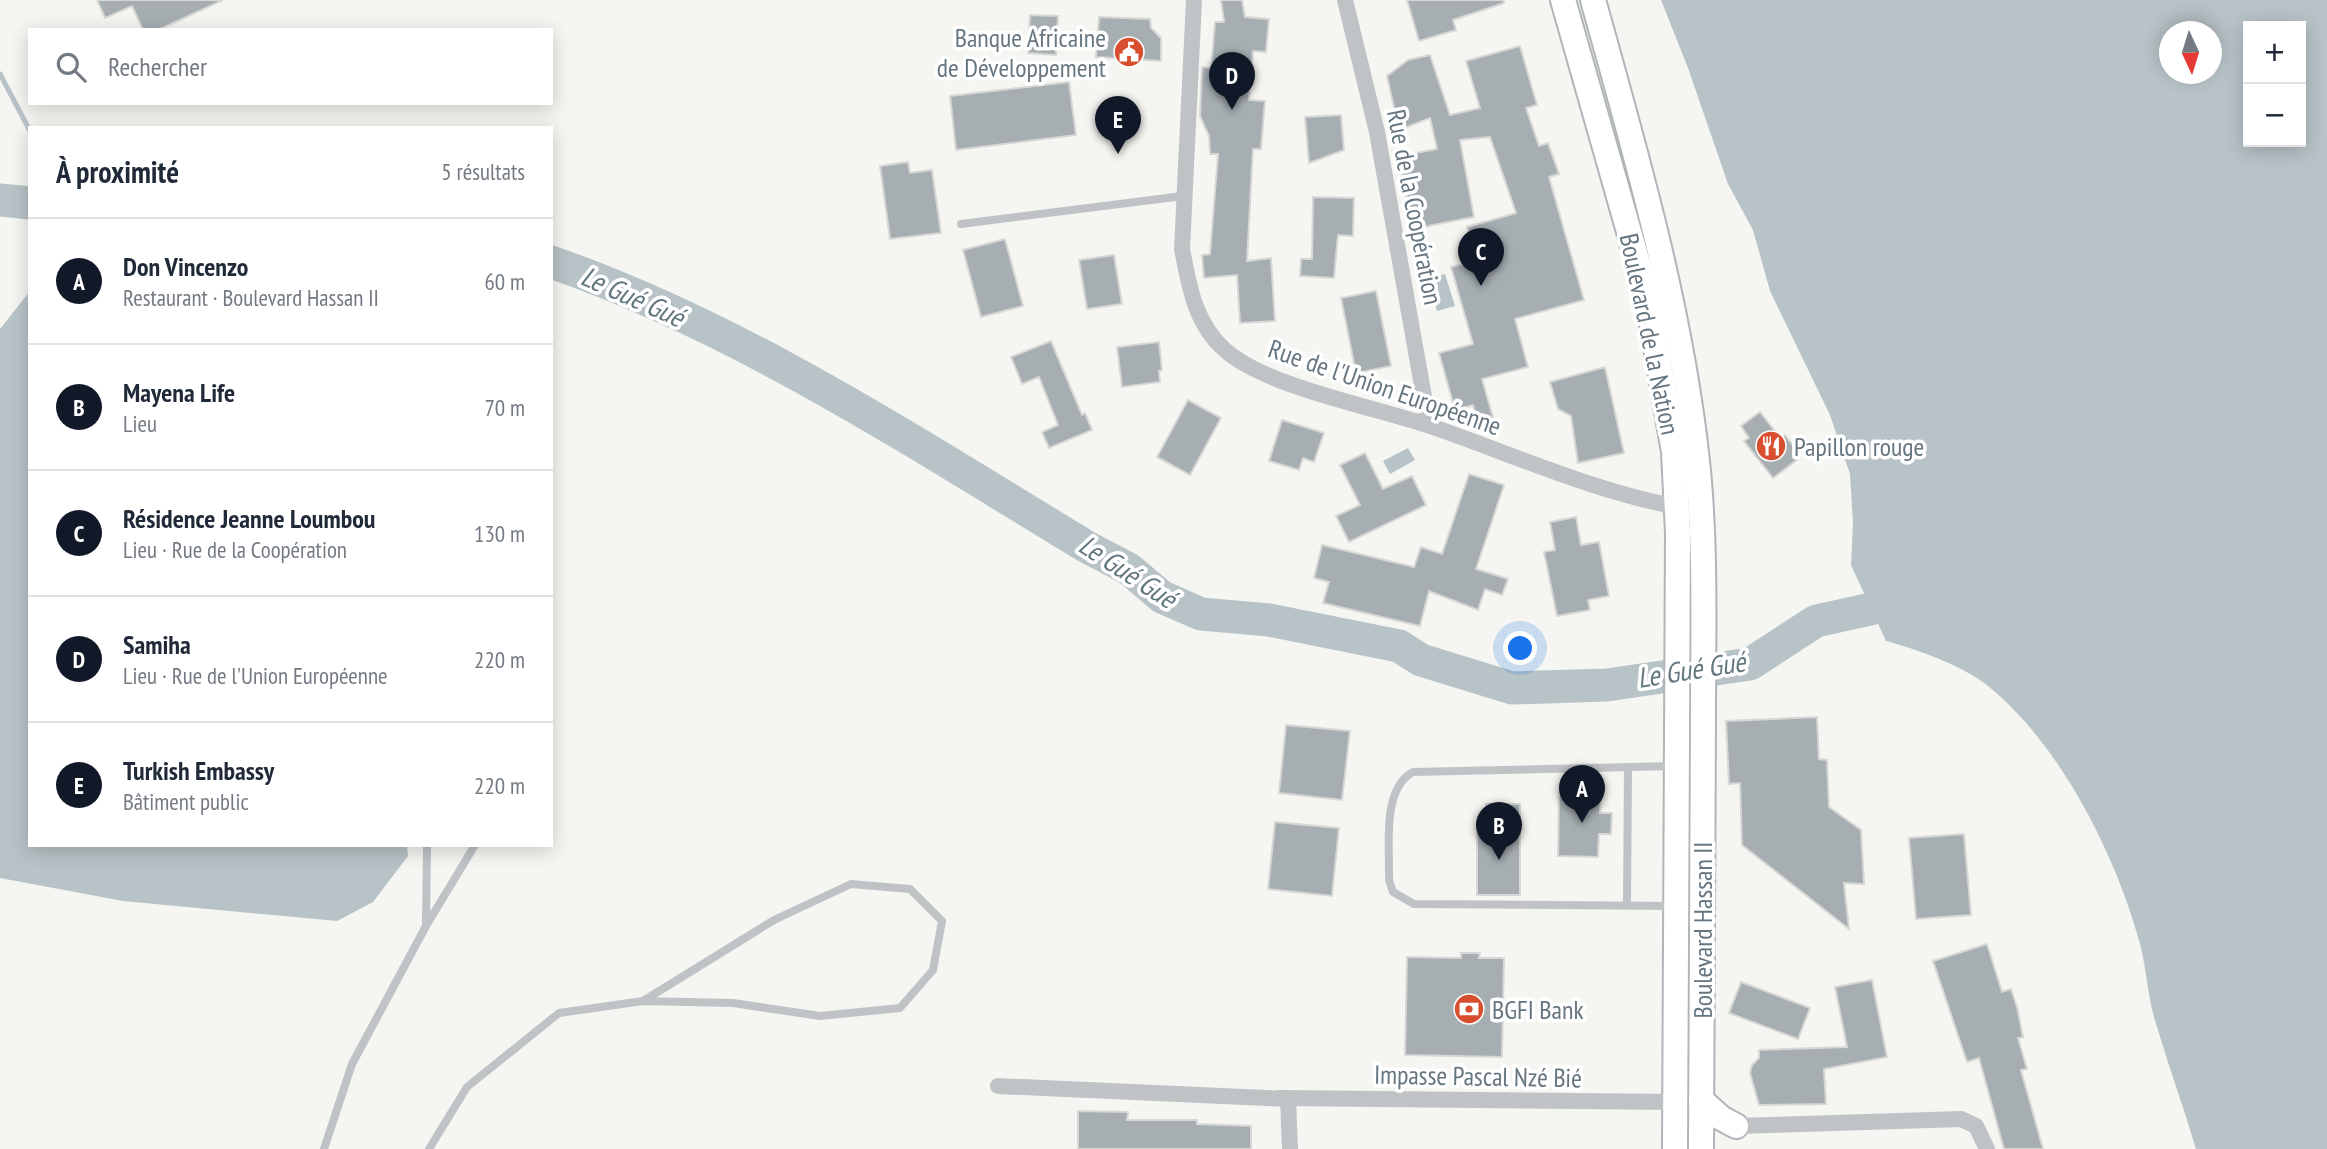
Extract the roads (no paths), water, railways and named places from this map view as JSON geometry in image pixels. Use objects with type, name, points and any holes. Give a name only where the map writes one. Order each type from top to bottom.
[{"type":"main road","name":"Boulevard de la Nation","points":[[1563,0],[1647,295],[1673,440],[1678,508],[1678,725]]},
{"type":"main road","name":"Boulevard de la Nation","points":[[1593,0],[1634,147],[1686,384],[1697,465],[1703,620],[1703,712]]},
{"type":"main road","name":"Boulevard Hassan II","points":[[1701,1149],[1703,712]]},
{"type":"main road","name":"Boulevard Hassan II","points":[[1675,1149],[1678,725]]},
{"type":"main road","points":[[1701,1100],[1712,1111],[1736,1126],[1701,1149]]},
{"type":"street","name":"Rue de l'Union Européenne","points":[[1194,0],[1182,249],[1189,289],[1203,322],[1225,350],[1245,364],[1278,379],[1429,425],[1573,479],[1678,508]]},
{"type":"street","name":"Rue de la Coopération","points":[[1345,0],[1377,132],[1429,425]]},
{"type":"street","name":"Impasse Pascal Nzé Bié","points":[[998,1086],[1284,1099],[1676,1102]]},
{"type":"street","points":[[1284,1099],[1290,1149]]},
{"type":"street","points":[[1736,1126],[1961,1119],[1976,1126],[1987,1149]]},
{"type":"lane","points":[[961,224],[1183,196]]},
{"type":"lane","points":[[1677,906],[1414,904],[1393,892],[1389,880],[1392,801],[1404,777],[1413,772],[1678,766]]},
{"type":"lane","points":[[1627,905],[1628,767]]},
{"type":"lane","points":[[426,926],[427,847]]},
{"type":"lane","points":[[324,1149],[352,1064],[426,926],[474,847]]},
{"type":"lane","points":[[429,1149],[467,1087],[559,1013],[643,1001],[733,1003],[820,1016],[900,1008],[933,970],[942,921],[910,889],[851,884],[774,920],[643,1001]]},
{"type":"waterway","points":[[0,74],[28,127]]},
{"type":"waterway","name":"Le Gué Gué","points":[[0,200],[28,203]]},
{"type":"waterway","name":"Le Gué Gué","points":[[553,263],[622,289],[691,320],[826,390],[1087,547],[1129,569],[1162,597],[1201,614],[1269,620],[1399,646],[1421,660],[1512,688],[1607,685],[1750,664],[1816,621],[1871,609]]},
{"type":"place","name":"Banque Africaine de Développement","points":[[1129,52]]},
{"type":"place","name":"Samiha","points":[[1232,110]]},
{"type":"place","name":"Turkish Embassy","points":[[1118,154]]},
{"type":"place","name":"Résidence Jeanne Loumbou","points":[[1481,286]]},
{"type":"place","name":"Papillon rouge","points":[[1771,446]]},
{"type":"place","name":"Don Vincenzo","points":[[1582,823]]},
{"type":"place","name":"Mayena Life","points":[[1499,860]]},
{"type":"place","name":"BGFI Bank","points":[[1469,1009]]}]
